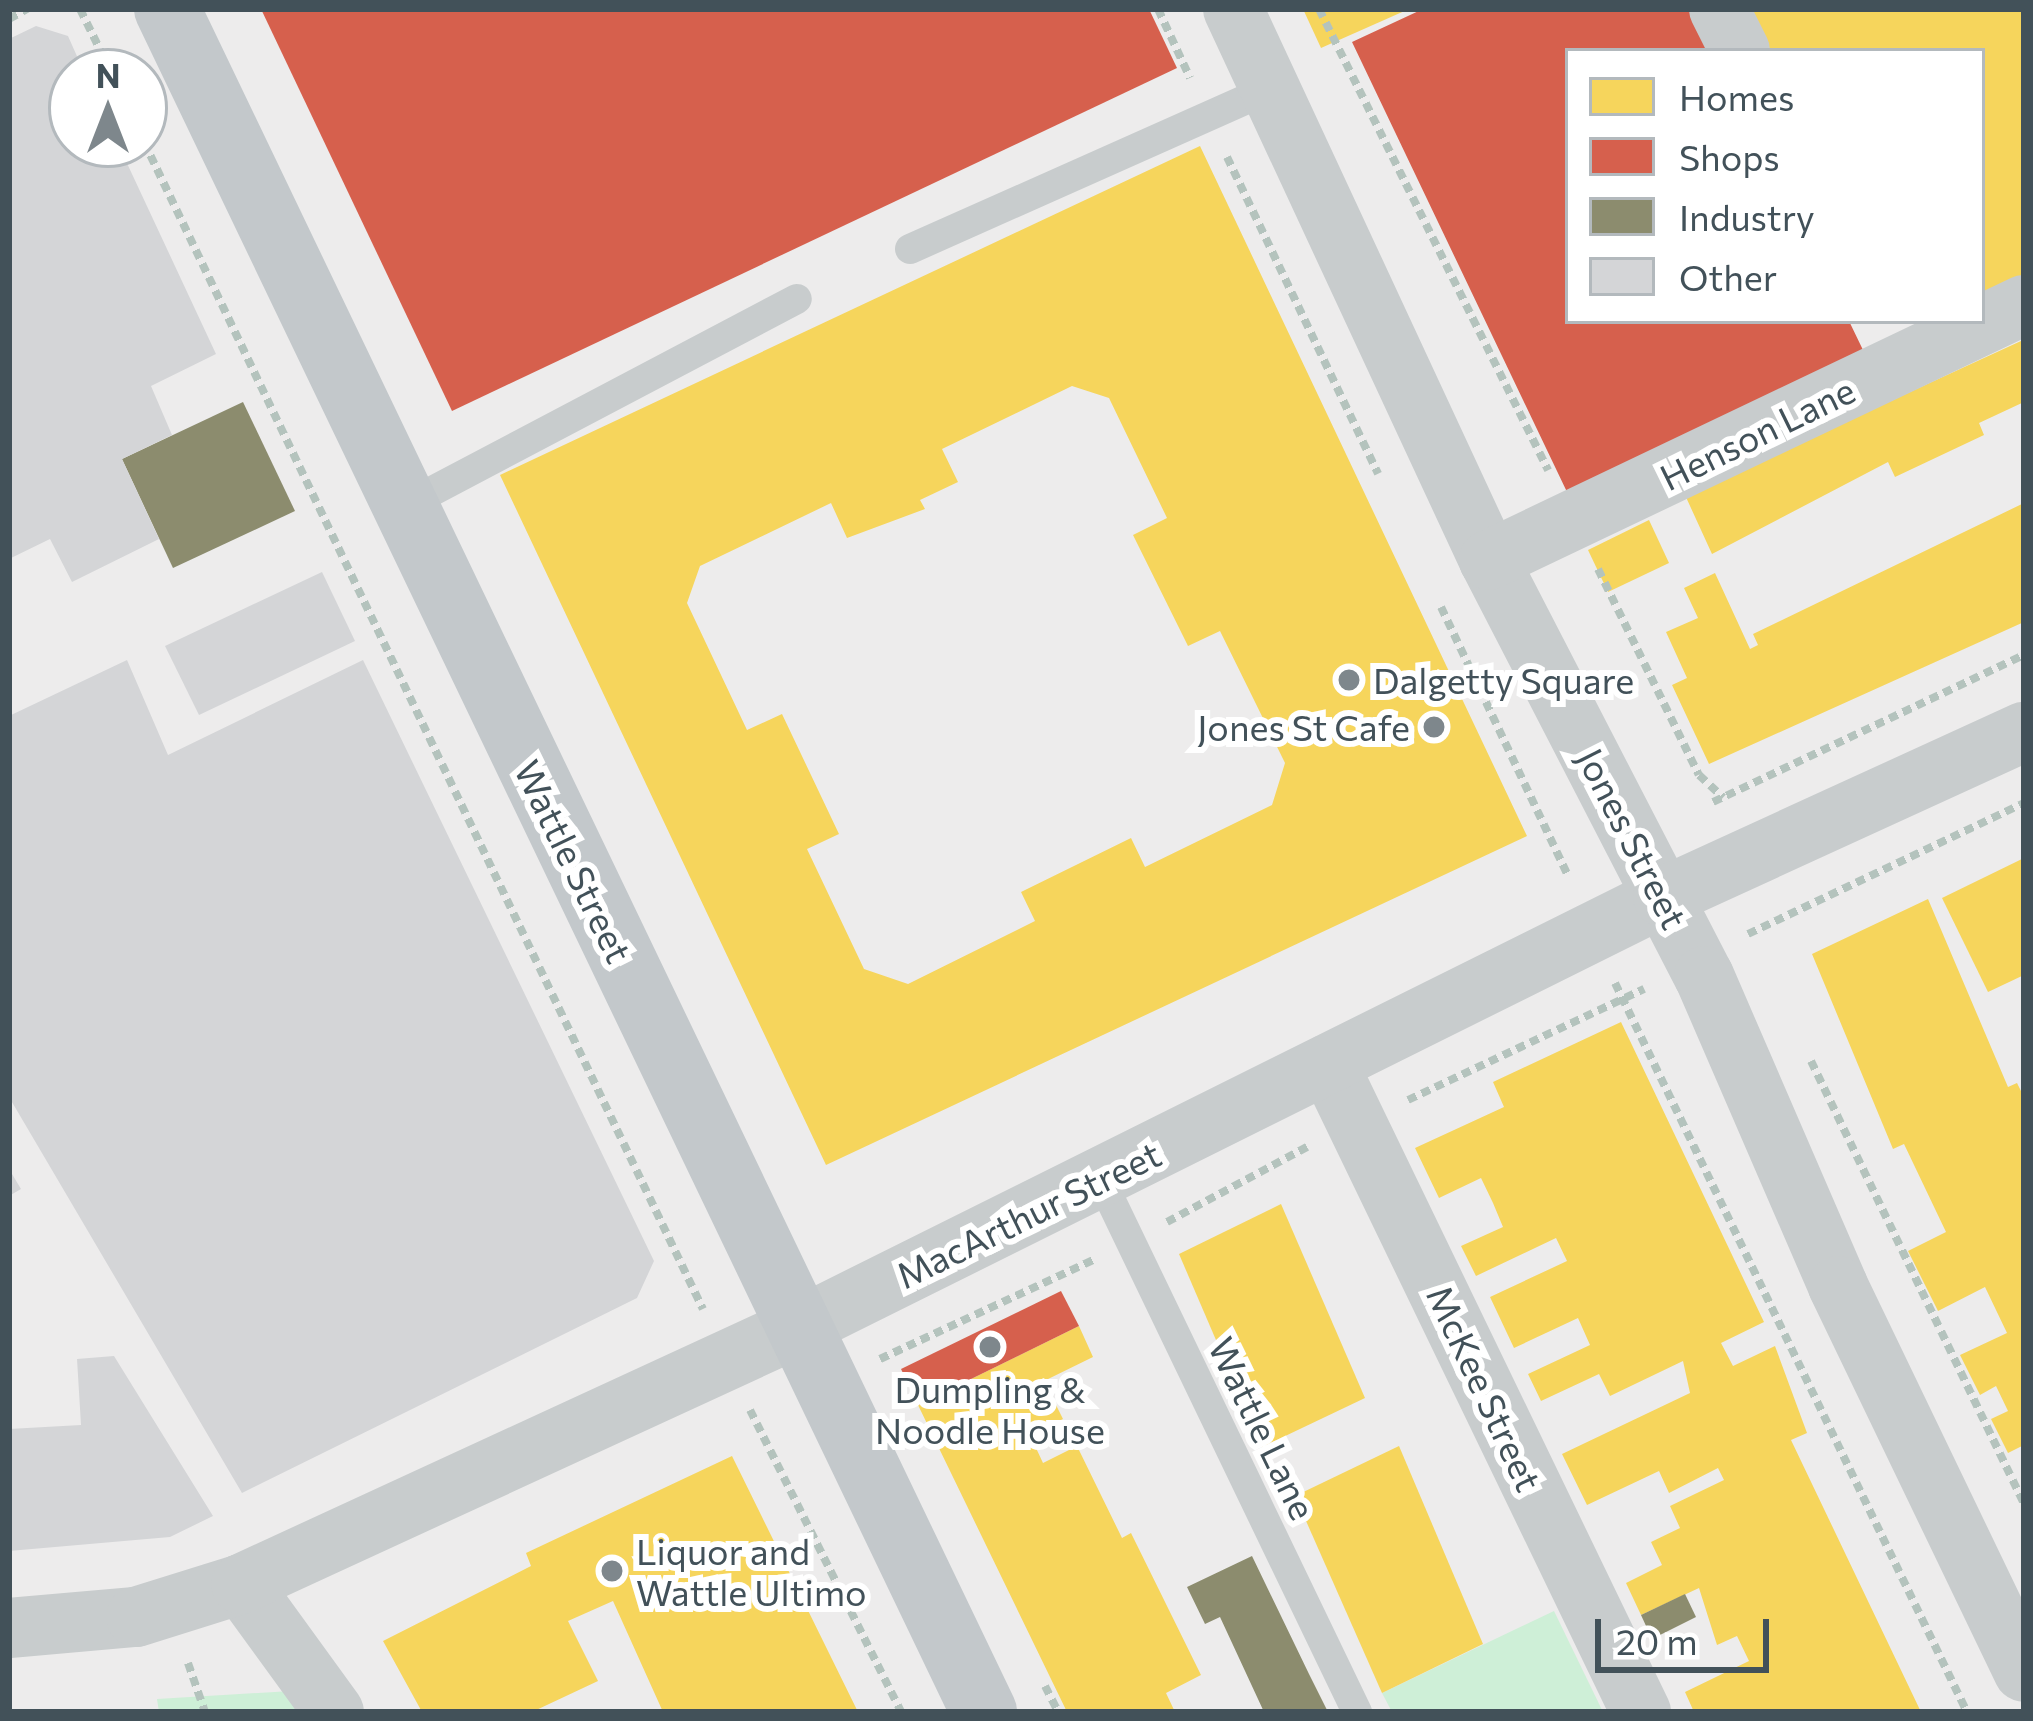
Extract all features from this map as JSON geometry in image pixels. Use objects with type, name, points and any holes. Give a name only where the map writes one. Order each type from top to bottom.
[{"type":"main road","name":"Wattle Street","points":[[167,9],[984,1712]]},
{"type":"street","name":"Jones Street","points":[[1233,9],[1489,560],[1663,897],[2024,1672]]},
{"type":"street","points":[[1719,9],[1738,48]]},
{"type":"street","name":"Henson Lane","points":[[1985,316],[2024,305]]},
{"type":"street","name":"Henson Lane","points":[[1489,560],[1574,520],[1882,344],[1955,324]]},
{"type":"street","name":"MacArthur Street","points":[[9,1628],[136,1617],[241,1583],[799,1327],[1663,897],[2024,732]]},
{"type":"street","name":"McKee Street","points":[[1328,1064],[1641,1712]]},
{"type":"street","points":[[241,1583],[334,1712]]},
{"type":"lane","points":[[910,249],[1270,89]]},
{"type":"lane","points":[[404,506],[796,299]]},
{"type":"lane","name":"Wattle Lane","points":[[1100,1178],[1357,1712]]},
{"type":"path","points":[[9,19],[27,9]]},
{"type":"path","points":[[80,9],[99,48]]},
{"type":"path","points":[[1158,9],[1209,118]]},
{"type":"path","points":[[1319,9],[1700,775],[1718,800],[2024,655]]},
{"type":"path","points":[[156,168],[699,1300]]},
{"type":"path","points":[[1737,939],[2024,803]]},
{"type":"path","points":[[1750,933],[1760,955]]},
{"type":"path","points":[[1607,965],[1967,1712]]},
{"type":"path","points":[[1388,1109],[1662,980]]},
{"type":"path","points":[[1800,1039],[2024,1503]]},
{"type":"path","points":[[1157,1228],[1310,1146]]},
{"type":"path","points":[[876,1361],[1118,1248]]},
{"type":"path","points":[[753,1416],[901,1712]]},
{"type":"path","points":[[186,1657],[205,1712]]},
{"type":"green space","points":[[1554,1611],[1603,1712],[1392,1712],[1382,1693]]},
{"type":"green space","points":[[291,1691],[302,1712],[159,1712],[157,1699]]},
{"type":"building: Homes","points":[[1303,9],[1409,9],[1321,48]]},
{"type":"building: Homes","points":[[1744,9],[2024,9],[2024,278],[1985,297],[1985,48],[1763,48]]},
{"type":"building: Homes","name":"Dalgetty Square","points":[[1200,146],[1527,836],[826,1165],[500,475]],"holes":[[[1072,386],[1109,398],[1167,518],[1133,535],[1188,646],[1220,631],[1285,763],[1272,805],[1145,867],[1131,838],[1021,892],[1035,921],[908,984],[864,969],[807,849],[839,834],[782,714],[747,730],[687,603],[700,566],[831,503],[847,538],[925,509],[920,500],[958,482],[942,449]]]},
{"type":"building: Homes","points":[[2021,341],[2024,402],[1979,423],[1984,435],[1895,477],[1888,462],[1712,554],[1685,495]]},
{"type":"building: Homes","points":[[2024,503],[2024,622],[1709,764],[1672,685],[1687,678],[1666,632],[1698,618],[1684,588],[1715,573],[1750,649],[1758,645],[1753,634]]},
{"type":"building: Homes","points":[[1649,520],[1669,563],[1608,592],[1588,550]]},
{"type":"building: Homes","points":[[2024,858],[2024,975],[1988,992],[1942,898]]},
{"type":"building: Homes","points":[[1928,899],[2008,1087],[2017,1083],[2024,1097],[2024,1445],[2008,1453],[1991,1419],[2008,1411],[1996,1386],[1980,1395],[1960,1355],[2007,1333],[1985,1287],[1938,1311],[1908,1251],[1946,1232],[1904,1144],[1893,1149],[1812,954]]},
{"type":"building: Homes","points":[[1621,1022],[1764,1322],[1721,1343],[1733,1366],[1775,1346],[1807,1433],[1791,1440],[1921,1712],[1694,1712],[1685,1692],[1749,1661],[1737,1636],[1717,1645],[1699,1588],[1641,1615],[1626,1583],[1662,1565],[1651,1542],[1680,1528],[1670,1506],[1724,1480],[1718,1468],[1669,1493],[1659,1471],[1587,1505],[1562,1454],[1690,1393],[1683,1361],[1610,1396],[1599,1374],[1541,1401],[1528,1374],[1590,1345],[1578,1318],[1514,1348],[1490,1297],[1567,1261],[1556,1238],[1476,1276],[1461,1246],[1503,1227],[1493,1203],[1481,1178],[1439,1198],[1415,1148],[1504,1107],[1493,1082]]},
{"type":"building: Homes","points":[[1281,1204],[1365,1398],[1262,1447],[1179,1254]]},
{"type":"building: Homes","points":[[1079,1326],[1093,1357],[1044,1381],[1063,1419],[1030,1435],[1043,1463],[1077,1446],[1122,1538],[1131,1533],[1201,1675],[1166,1693],[1175,1712],[1067,1712],[918,1405]]},
{"type":"building: Homes","points":[[1399,1446],[1483,1644],[1382,1693],[1295,1496]]},
{"type":"building: Homes","points":[[732,1456],[858,1712],[663,1712],[613,1601],[568,1621],[598,1681],[532,1712],[422,1712],[383,1641],[531,1566],[526,1553]]},
{"type":"building: Shops","points":[[261,9],[1149,9],[1177,68],[452,411]]},
{"type":"building: Shops","points":[[1423,9],[1698,9],[1717,48],[1565,48],[1565,324],[1850,324],[1863,350],[1567,492],[1352,42]]},
{"type":"building: Shops","name":"Dumpling & Noodle House","points":[[1061,1291],[1079,1326],[918,1405],[901,1369]]},
{"type":"building: Industry","points":[[243,402],[295,511],[173,568],[122,459]]},
{"type":"building: Industry","points":[[1252,1556],[1328,1712],[1264,1712],[1220,1617],[1205,1624],[1187,1587]]},
{"type":"building: Industry","points":[[1685,1594],[1696,1617],[1652,1639],[1641,1615]]},
{"type":"building: Other","points":[[36,26],[68,36],[73,48],[48,48],[48,168],[129,168],[216,354],[151,386],[172,435],[122,459],[159,539],[72,582],[50,539],[9,559],[9,39]]},
{"type":"building: Other","points":[[322,572],[355,641],[199,715],[165,646]]},
{"type":"building: Other","points":[[127,660],[168,755],[363,660],[654,1261],[637,1298],[242,1493],[9,1097],[9,716]]},
{"type":"building: Other","points":[[9,1169],[21,1189],[9,1196]]},
{"type":"building: Other","points":[[114,1356],[213,1516],[170,1537],[9,1551],[9,1429],[81,1425],[77,1359]]},
{"type":"place","name":"Dalgetty Square","points":[[1349,680]]},
{"type":"place","name":"Jones St Cafe","points":[[1434,727]]},
{"type":"place","name":"Dumpling & Noodle House","points":[[990,1347]]},
{"type":"place","name":"Liquor and Wattle Ultimo","points":[[612,1571]]}]
